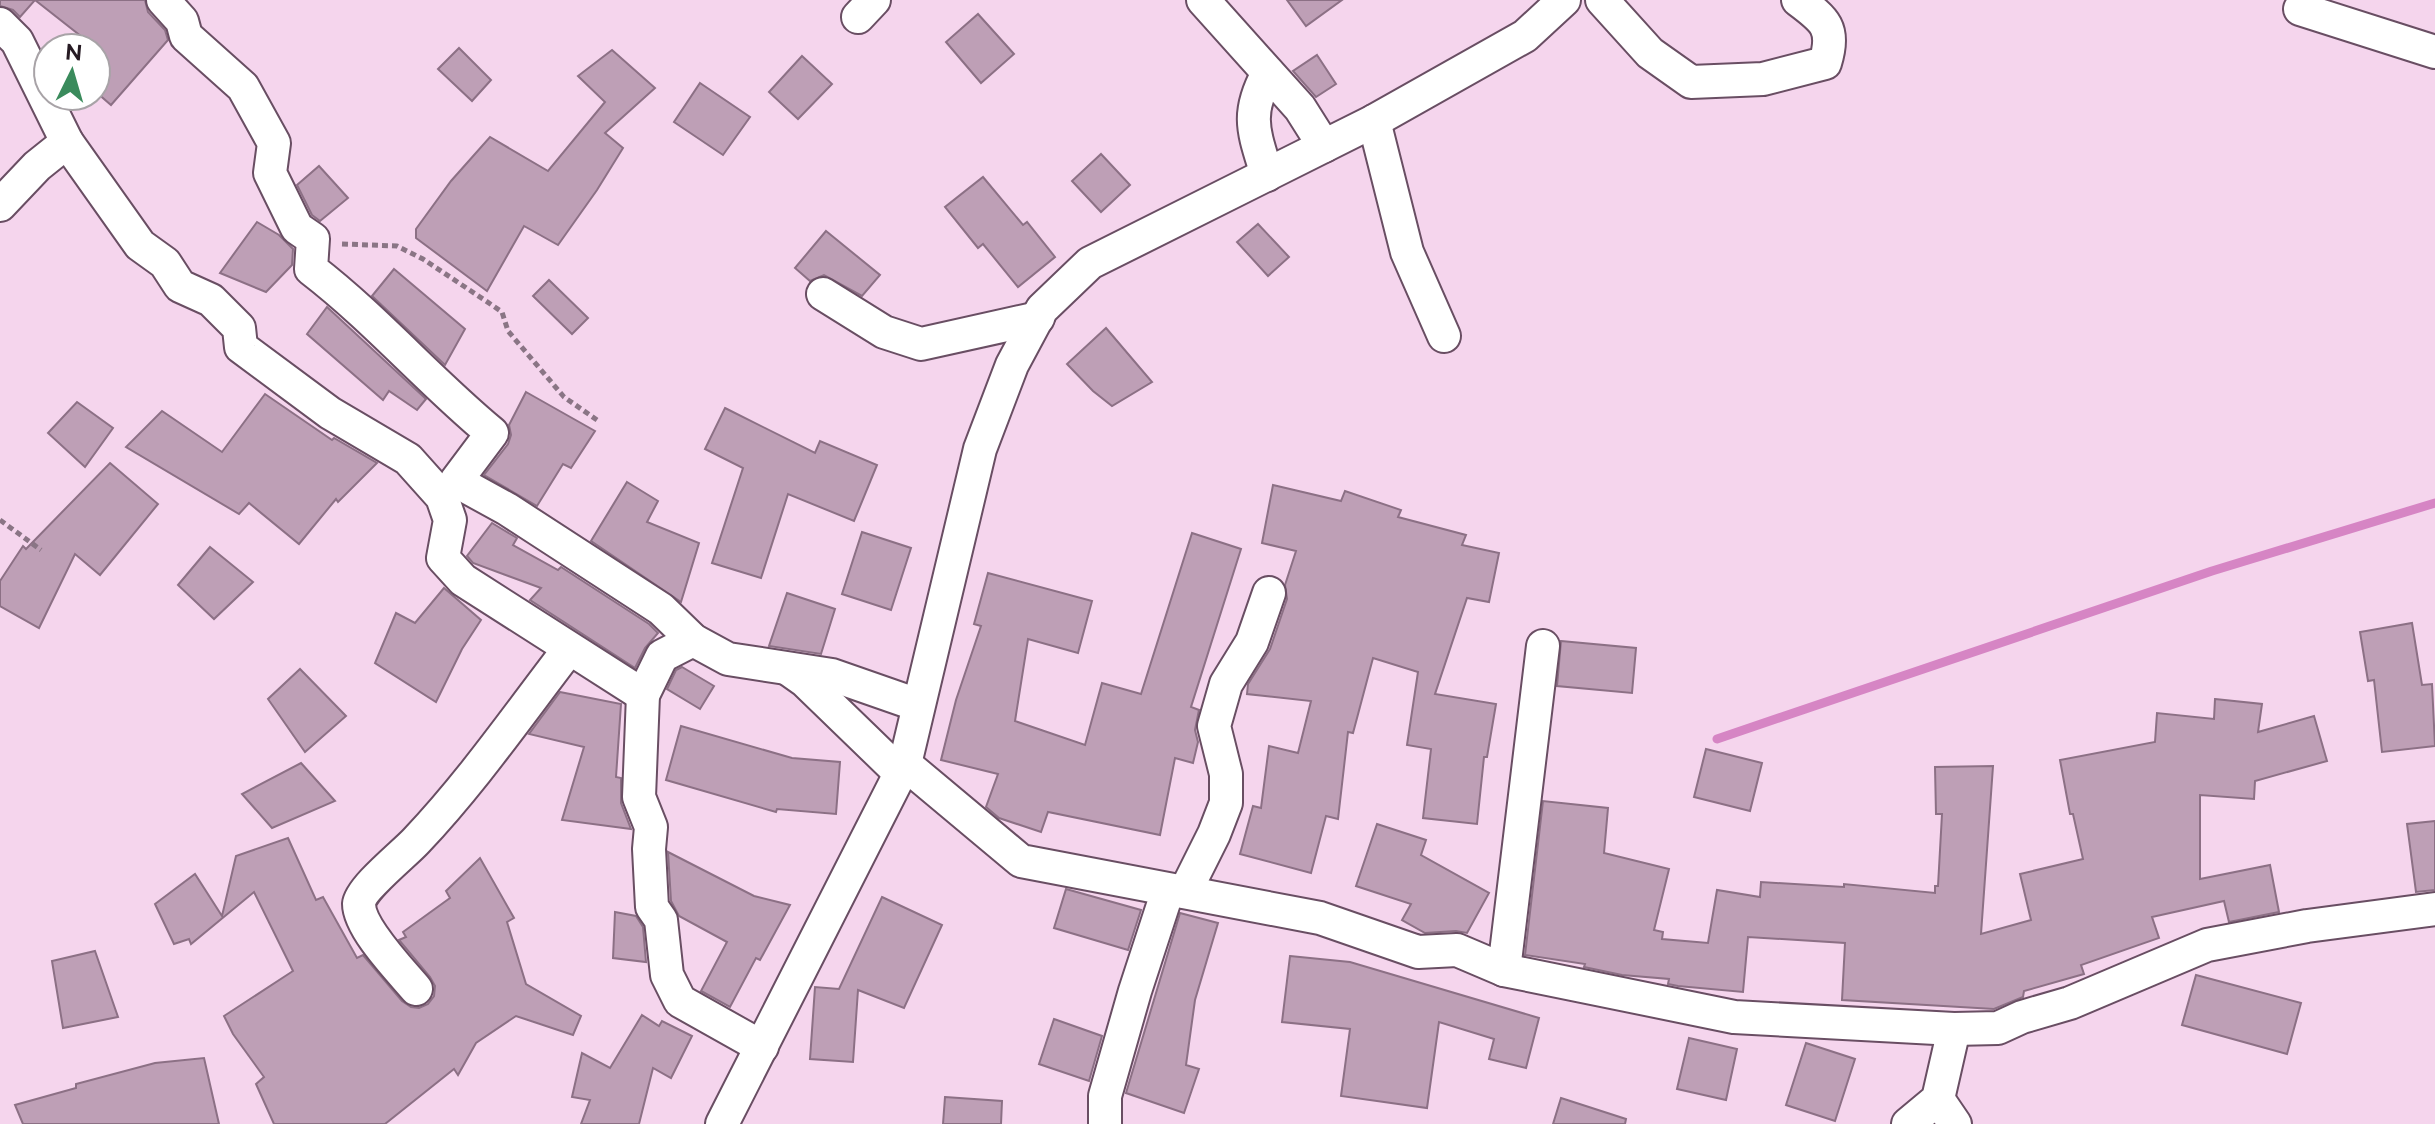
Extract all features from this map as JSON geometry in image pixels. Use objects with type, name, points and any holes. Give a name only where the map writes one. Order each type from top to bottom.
[{"type":"street","points":[[163,0],[182,21],[186,36],[243,87],[274,143],[270,173],[297,228],[313,239],[311,269],[353,301],[448,395],[492,433],[456,481],[507,509],[661,609],[693,640],[728,659],[832,675],[918,705]]},
{"type":"street","points":[[1203,0],[1300,108],[1324,146]]},
{"type":"street","points":[[722,1124],[902,768],[980,449],[1012,365],[1042,309],[1090,263],[1374,121],[1525,36],[1564,0]]},
{"type":"street","points":[[1602,0],[1650,53],[1691,82],[1763,79],[1825,63],[1831,44],[1825,20],[1798,0]]},
{"type":"street","points":[[2300,9],[2435,52]]},
{"type":"street","points":[[0,24],[17,41],[67,142],[140,245],[165,263],[180,286],[211,300],[239,328],[241,347],[330,413],[408,459],[442,497],[450,520],[443,558],[463,580],[643,695]]},
{"type":"street","points":[[1267,175],[1252,128],[1257,93],[1268,73]]},
{"type":"street","points":[[1374,121],[1407,252],[1444,336]]},
{"type":"street","points":[[0,205],[37,166],[67,142]]},
{"type":"street","points":[[823,294],[884,332],[921,344],[1038,318]]},
{"type":"street","points":[[1105,1124],[1105,1096],[1135,991],[1177,891],[1214,834],[1226,803],[1226,774],[1214,726],[1226,684],[1252,642],[1269,593]]},
{"type":"street","points":[[693,640],[662,656],[643,695],[639,797],[651,827],[652,907],[661,920],[667,975],[680,1001],[762,1047]]},
{"type":"street","points":[[1504,970],[1543,646]]},
{"type":"street","points":[[416,989],[361,920],[359,901],[366,889],[437,819],[569,649]]},
{"type":"street","points":[[781,665],[805,681],[902,768],[1021,861],[1320,918],[1418,952],[1457,950],[1504,970],[1734,1017],[1954,1029],[1998,1028],[2022,1017],[2070,1003],[2207,945],[2307,926],[2435,909]]},
{"type":"street","points":[[1908,1124],[1946,1111],[1954,1029]]},
{"type":"path","points":[[312,257],[338,243],[397,246],[423,259],[502,312],[508,331],[564,397],[597,420]]},
{"type":"path","points":[[0,520],[41,550]]},
{"type":"building","points":[[0,0],[35,0],[20,17],[13,10],[0,6]]},
{"type":"building","points":[[35,0],[145,0],[148,12],[165,30],[168,40],[112,104],[112,32],[76,32]]},
{"type":"building","points":[[1287,0],[1342,0],[1306,26]]},
{"type":"building","points":[[978,14],[1014,54],[981,83],[946,42]]},
{"type":"building","points":[[459,48],[491,80],[472,101],[438,69]]},
{"type":"building","points":[[612,50],[655,88],[605,133],[623,148],[558,245],[524,226],[487,291],[416,238],[416,229],[451,181],[490,137],[548,171],[605,102],[578,76]]},
{"type":"building","points":[[1317,55],[1336,84],[1316,97],[1293,71]]},
{"type":"building","points":[[802,56],[832,84],[798,119],[769,92]]},
{"type":"building","points":[[700,83],[750,117],[723,155],[674,122]]},
{"type":"building","points":[[1101,154],[1130,185],[1101,212],[1072,181]]},
{"type":"building","points":[[319,166],[348,198],[320,221],[312,215],[297,185]]},
{"type":"building","points":[[983,177],[1023,225],[1027,222],[1055,257],[1018,287],[983,244],[978,248],[945,207]]},
{"type":"building","points":[[257,222],[279,235],[293,249],[292,265],[266,292],[220,273]]},
{"type":"building","points":[[1258,224],[1289,257],[1268,276],[1237,242]]},
{"type":"building","points":[[826,231],[880,275],[862,296],[824,275],[810,281],[795,268]]},
{"type":"building","points":[[394,269],[465,329],[445,365],[372,296]]},
{"type":"building","points":[[549,280],[588,318],[572,334],[533,296]]},
{"type":"building","points":[[327,307],[426,399],[417,410],[389,391],[383,400],[307,334]]},
{"type":"building","points":[[1106,328],[1152,382],[1112,406],[1067,364]]},
{"type":"building","points":[[526,392],[595,431],[571,468],[563,464],[537,506],[484,475],[508,444],[511,435],[509,425]]},
{"type":"building","points":[[265,394],[332,440],[334,438],[377,463],[338,502],[336,499],[299,544],[249,503],[239,514],[126,447],[162,411],[222,452]]},
{"type":"building","points":[[77,402],[113,428],[85,467],[48,433]]},
{"type":"building","points":[[725,408],[815,453],[820,441],[877,465],[854,521],[788,494],[761,578],[712,563],[743,468],[705,449]]},
{"type":"building","points":[[110,463],[158,504],[100,575],[75,554],[39,628],[0,606],[0,581],[23,546],[26,549]]},
{"type":"building","points":[[627,482],[658,501],[647,522],[699,543],[681,602],[591,541]]},
{"type":"building","points":[[1273,485],[1341,501],[1345,491],[1401,510],[1398,517],[1466,535],[1462,545],[1499,553],[1489,602],[1467,598],[1435,694],[1496,704],[1487,757],[1484,757],[1477,824],[1423,818],[1431,749],[1407,745],[1418,672],[1373,658],[1353,733],[1348,732],[1338,819],[1326,816],[1311,873],[1240,854],[1253,806],[1261,808],[1269,746],[1298,753],[1311,701],[1247,694],[1248,684],[1270,649],[1287,599],[1285,585],[1296,551],[1262,543]]},
{"type":"building","points":[[492,523],[517,538],[513,545],[558,570],[561,567],[658,633],[645,648],[635,668],[530,600],[541,588],[473,563],[467,556]]},
{"type":"building","points":[[862,532],[911,548],[891,610],[842,594]]},
{"type":"building","points":[[1192,533],[1241,549],[1191,707],[1199,710],[1195,730],[1198,742],[1193,763],[1175,758],[1160,835],[1048,812],[1041,832],[999,818],[986,807],[998,774],[941,760],[956,700],[981,626],[974,624],[988,573],[1092,601],[1078,653],[1028,639],[1015,721],[1085,745],[1102,683],[1141,694]]},
{"type":"building","points":[[210,547],[253,582],[214,619],[178,585]]},
{"type":"building","points":[[444,588],[481,620],[462,649],[436,702],[375,663],[396,613],[415,623]]},
{"type":"building","points":[[787,593],[835,609],[821,654],[769,646]]},
{"type":"building","points":[[2412,623],[2422,685],[2432,684],[2435,746],[2382,752],[2374,680],[2368,681],[2360,632]]},
{"type":"building","points":[[1561,641],[1636,648],[1632,693],[1557,686]]},
{"type":"building","points":[[682,667],[714,686],[700,709],[667,689],[676,670]]},
{"type":"building","points":[[300,669],[346,716],[305,752],[268,699]]},
{"type":"building","points":[[560,692],[621,704],[616,777],[621,778],[621,803],[631,829],[562,820],[584,747],[529,734]]},
{"type":"building","points":[[2215,699],[2262,704],[2258,732],[2314,716],[2327,761],[2255,781],[2254,799],[2200,795],[2200,879],[2270,865],[2279,912],[2229,922],[2224,901],[2152,917],[2159,938],[2081,965],[2084,974],[2024,991],[2023,997],[1994,1009],[1842,1000],[1845,943],[1748,937],[1743,992],[1678,986],[1668,984],[1669,979],[1622,975],[1584,967],[1585,964],[1525,955],[1543,801],[1608,808],[1604,853],[1669,869],[1654,930],[1663,932],[1662,939],[1708,943],[1717,890],[1760,897],[1761,882],[1844,887],[1844,884],[1935,893],[1942,814],[1936,814],[1935,767],[1993,766],[1981,934],[2031,920],[2020,874],[2083,859],[2073,814],[2070,814],[2060,760],[2155,742],[2157,713],[2214,719]]},
{"type":"building","points":[[681,726],[792,758],[840,762],[836,814],[777,809],[776,812],[666,780]]},
{"type":"building","points":[[1706,749],[1762,763],[1750,811],[1694,797]]},
{"type":"building","points":[[301,763],[335,801],[272,828],[242,794]]},
{"type":"building","points":[[2435,821],[2435,890],[2416,892],[2407,824]]},
{"type":"building","points":[[1377,824],[1426,840],[1421,855],[1489,893],[1467,933],[1425,933],[1402,920],[1411,904],[1356,886]]},
{"type":"building","points":[[288,838],[316,900],[323,897],[357,958],[363,955],[402,1001],[419,1008],[428,1004],[434,996],[435,986],[399,940],[406,937],[403,932],[450,898],[446,891],[480,858],[514,918],[507,922],[526,984],[581,1016],[573,1035],[516,1016],[476,1043],[458,1075],[454,1069],[385,1124],[274,1124],[256,1084],[264,1077],[224,1016],[293,971],[254,892],[191,944],[189,939],[174,944],[155,904],[195,874],[222,916],[236,856]]},
{"type":"building","points":[[668,852],[754,896],[790,905],[760,960],[756,958],[730,1007],[701,991],[727,942],[679,916],[671,901]]},
{"type":"building","points":[[1066,889],[1141,910],[1128,950],[1054,928]]},
{"type":"building","points":[[882,897],[942,925],[904,1008],[858,990],[853,1062],[810,1059],[815,987],[839,989]]},
{"type":"building","points":[[615,912],[636,916],[643,927],[646,962],[613,958]]},
{"type":"building","points":[[1180,913],[1218,923],[1195,1000],[1186,1065],[1199,1069],[1184,1113],[1126,1093]]},
{"type":"building","points":[[95,951],[118,1017],[63,1028],[52,961]]},
{"type":"building","points":[[1290,956],[1350,962],[1539,1018],[1526,1068],[1489,1059],[1494,1039],[1439,1022],[1427,1108],[1341,1096],[1350,1029],[1282,1022]]},
{"type":"building","points":[[2196,975],[2301,1003],[2287,1054],[2182,1025]]},
{"type":"building","points":[[642,1015],[659,1026],[662,1021],[692,1036],[671,1078],[653,1068],[639,1124],[581,1124],[590,1100],[572,1097],[582,1053],[610,1068]]},
{"type":"building","points":[[1054,1019],[1102,1036],[1089,1081],[1039,1064]]},
{"type":"building","points":[[1689,1038],[1737,1049],[1726,1100],[1677,1089]]},
{"type":"building","points":[[1806,1043],[1855,1059],[1835,1121],[1786,1105]]},
{"type":"building","points":[[204,1058],[219,1124],[23,1124],[15,1105],[76,1088],[76,1084],[155,1063]]},
{"type":"building","points":[[945,1097],[1002,1101],[1001,1124],[943,1124]]},
{"type":"building","points":[[1561,1098],[1626,1119],[1625,1124],[1553,1124]]},
{"type":"waterway","points":[[1717,739],[2212,571],[2435,503]]}]
